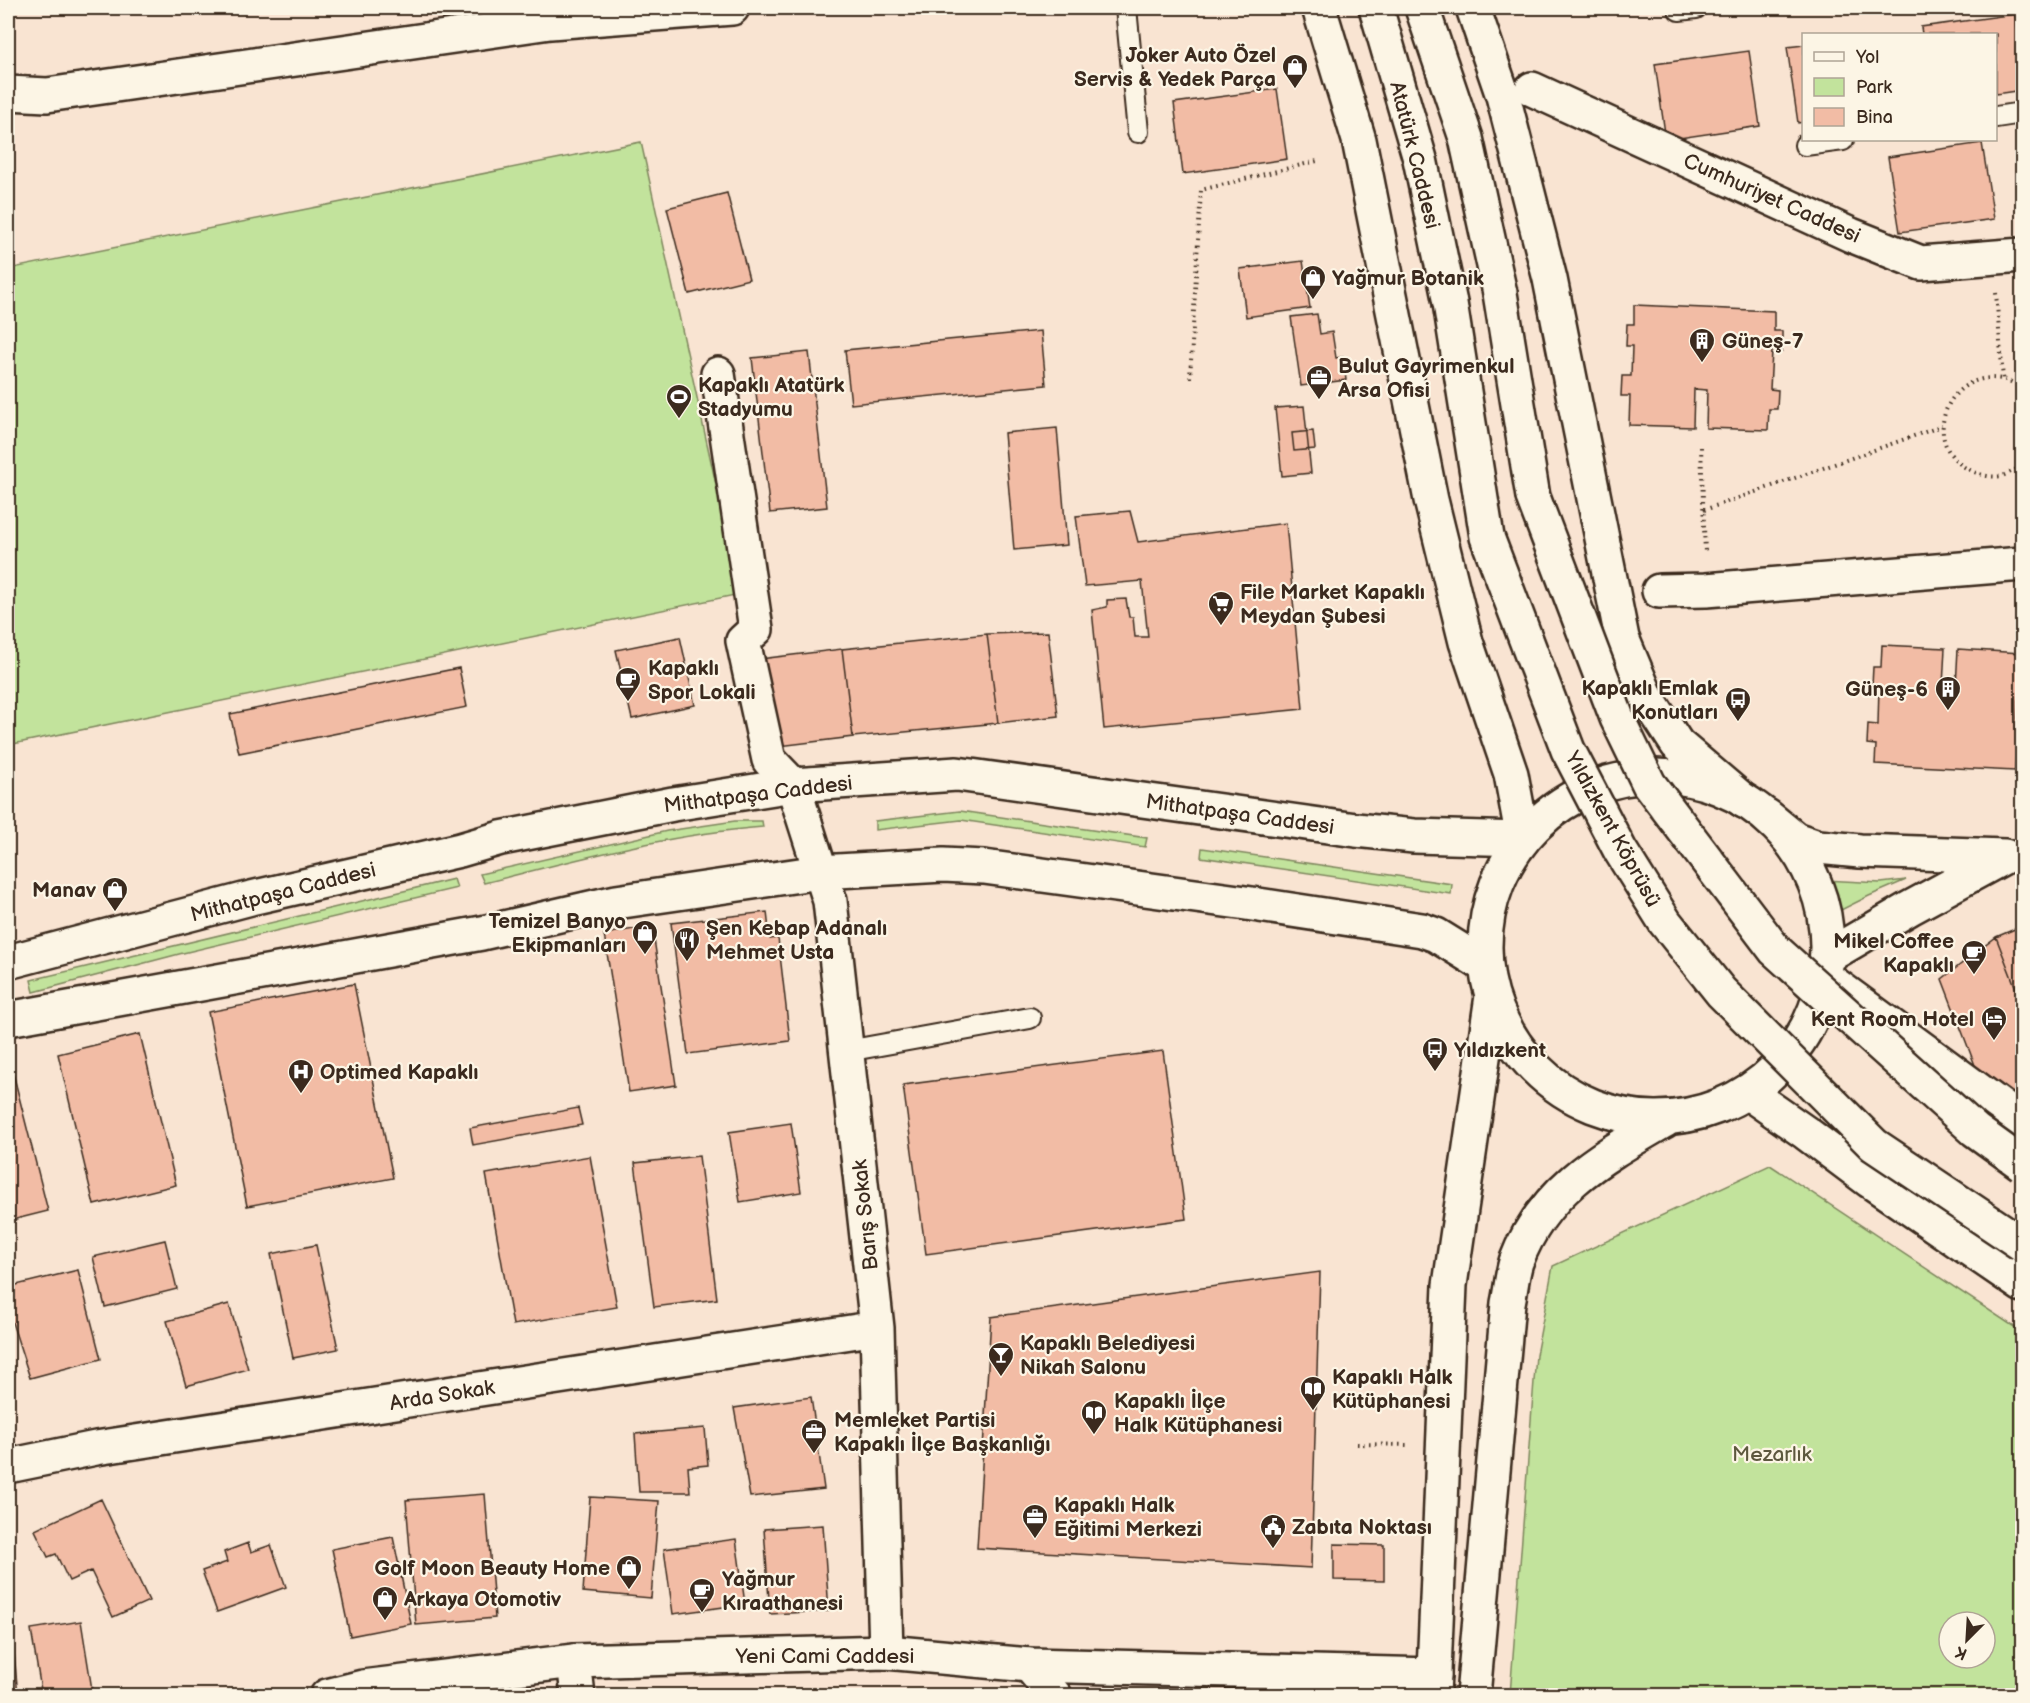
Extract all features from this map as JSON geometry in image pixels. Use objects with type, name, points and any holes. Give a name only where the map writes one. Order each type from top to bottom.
[{"type":"main road","points":[[8,93],[47,95],[550,22],[732,8]]},
{"type":"main road","points":[[1319,8],[1359,140],[1431,500],[1466,642],[1511,774],[1523,838]]},
{"type":"main road","name":"Atatürk Caddesi","points":[[1376,8],[1420,159],[1450,303]]},
{"type":"main road","points":[[1422,8],[1466,138],[1500,293],[1533,497],[1617,718],[1649,784],[1775,950],[1975,1130],[2022,1164]]},
{"type":"main road","points":[[1473,8],[1503,96],[1550,279],[1622,638],[1647,698],[1677,744],[1795,839],[1818,847],[1860,851],[2014,853]]},
{"type":"main road","name":"Cumhuriyet Caddesi","points":[[1532,89],[1851,235],[1921,263],[2008,257]]},
{"type":"main road","name":"Yıldızkent Köprüsü","points":[[1450,303],[1487,537],[1568,750],[1620,850],[1665,922],[1721,992],[1874,1145],[2022,1244]]},
{"type":"main road","points":[[718,374],[756,629],[743,641],[770,760],[793,785]]},
{"type":"main road","points":[[1659,591],[1706,590],[2022,564]]},
{"type":"main road","name":"Mithatpaşa Caddesi","points":[[8,962],[251,898],[460,850],[501,838],[673,804],[793,785],[957,774],[1356,830],[1414,836],[1523,838]]},
{"type":"main road","points":[[8,1019],[482,933],[616,902],[820,872],[942,865],[984,867],[1217,899],[1422,930],[1436,935],[1489,981],[1502,1023],[1537,1069],[1559,1088],[1584,1102],[1612,1112],[1640,1117],[1669,1118],[1705,1110],[1748,1092],[1767,1078],[1784,1061],[1810,1022],[1819,1000],[1826,966],[1826,926],[1821,901],[1812,877],[1790,841],[1756,809],[1717,787],[1688,779],[1657,776],[1627,778],[1597,786],[1569,800],[1544,817],[1523,838],[1504,867],[1491,898],[1485,933],[1489,981],[1450,1285],[1433,1685]]},
{"type":"main road","name":"Barış Sokak","points":[[793,785],[830,901],[877,1328],[886,1652]]},
{"type":"main road","points":[[1826,966],[1910,908],[2014,853]]},
{"type":"main road","points":[[1826,966],[2022,1122]]},
{"type":"main road","points":[[1748,1092],[1870,1181],[2022,1285]]},
{"type":"main road","points":[[1473,1695],[1508,1302],[1516,1264],[1535,1225],[1546,1208],[1567,1185],[1616,1149],[1669,1118]]},
{"type":"main road","name":"Arda Sokak","points":[[8,1466],[96,1448],[877,1328]]},
{"type":"main road","name":"Yeni Cami Caddesi","points":[[327,1695],[363,1687],[574,1661],[886,1652],[1029,1665],[1433,1685]]},
{"type":"main road","points":[[574,1661],[578,1695]]},
{"type":"main road","points":[[1029,1665],[1055,1695]]},
{"type":"lane","points":[[1126,8],[1138,132]]},
{"type":"lane","points":[[1997,117],[2022,113]]},
{"type":"lane","points":[[1805,145],[1835,141]]},
{"type":"lane","points":[[847,1051],[1030,1018]]},
{"type":"path","points":[[1190,378],[1201,190],[1317,161]]},
{"type":"path","points":[[2003,379],[2008,257]]},
{"type":"path","points":[[2022,388],[2003,379],[1981,378],[1961,388],[1947,405],[1942,426],[1946,448],[1960,465],[1980,475],[2002,476],[2022,466]]},
{"type":"path","points":[[1704,510],[1942,426]]},
{"type":"path","points":[[1701,447],[1706,590]]},
{"type":"path","points":[[1357,1444],[1409,1444]]},
{"type":"green space","points":[[641,142],[740,594],[8,745],[8,269]]},
{"type":"green space","points":[[960,811],[1147,838],[1145,847],[961,820],[875,830],[875,821]]},
{"type":"green space","points":[[735,821],[762,821],[763,827],[692,835],[657,842],[484,883],[480,874],[667,831]]},
{"type":"green space","points":[[1202,848],[1452,884],[1451,894],[1201,857]]},
{"type":"green space","points":[[454,879],[457,888],[183,953],[34,992],[31,980]]},
{"type":"green space","points":[[1824,880],[1881,883],[1906,880],[1837,912]]},
{"type":"green space","name":"Mezarlık","points":[[1770,1165],[2022,1332],[2022,1695],[1510,1695],[1536,1355],[1553,1266]]},
{"type":"building","points":[[1626,8],[1657,8],[1626,12]]},
{"type":"building","points":[[2015,14],[2022,59],[2022,90],[1997,94],[1997,33],[1922,33],[1921,27]]},
{"type":"building","points":[[1802,45],[1802,122],[1798,123],[1787,47]]},
{"type":"building","points":[[1749,51],[1760,126],[1666,140],[1655,64]]},
{"type":"building","points":[[1277,89],[1287,159],[1183,174],[1174,103]]},
{"type":"building","points":[[1982,143],[1994,219],[1900,232],[1888,157]]},
{"type":"building","points":[[727,193],[749,279],[689,294],[667,208]]},
{"type":"building","points":[[1303,261],[1310,308],[1246,317],[1240,269]]},
{"type":"building","name":"Güneş-7","points":[[1634,305],[1774,311],[1774,331],[1782,331],[1782,351],[1772,351],[1770,389],[1778,390],[1777,409],[1769,409],[1768,430],[1706,428],[1707,390],[1694,389],[1693,427],[1629,425],[1630,396],[1621,396],[1622,376],[1631,376],[1632,346],[1626,346],[1627,324],[1634,324]]},
{"type":"building","points":[[1317,314],[1320,334],[1332,332],[1336,358],[1343,357],[1346,380],[1301,386],[1291,317]]},
{"type":"building","points":[[1041,331],[1046,385],[851,404],[845,350]]},
{"type":"building","points":[[809,352],[827,507],[770,513],[752,358]]},
{"type":"building","points":[[1304,406],[1311,473],[1282,476],[1275,408]]},
{"type":"building","points":[[1057,428],[1067,545],[1014,550],[1004,433]]},
{"type":"building","points":[[1313,431],[1315,449],[1294,451],[1292,433]]},
{"type":"building","name":"File Market Kapaklı Meydan Şubesi","points":[[1130,511],[1138,542],[1286,523],[1303,709],[1104,729],[1092,610],[1107,607],[1107,600],[1126,599],[1129,617],[1133,617],[1135,637],[1148,637],[1142,581],[1085,586],[1076,516]]},
{"type":"building","points":[[1048,632],[1058,716],[998,723],[987,634]]},
{"type":"building","points":[[987,634],[998,723],[853,737],[842,649]]},
{"type":"building","points":[[680,637],[695,705],[632,719],[616,650]]},
{"type":"building","name":"Güneş-6","points":[[1882,645],[1945,648],[1943,686],[1956,687],[1958,649],[2021,653],[2022,701],[2018,700],[2017,730],[2022,731],[2022,753],[2016,752],[2015,771],[1875,764],[1876,745],[1867,744],[1868,724],[1878,725],[1879,686],[1872,686],[1873,667],[1881,667]]},
{"type":"building","points":[[842,649],[853,737],[771,747],[760,659]]},
{"type":"building","points":[[459,668],[467,707],[239,753],[230,714]]},
{"type":"building","points":[[767,912],[770,939],[778,938],[790,1041],[688,1054],[671,923]]},
{"type":"building","points":[[652,926],[676,1085],[629,1092],[604,934]]},
{"type":"building","points":[[2022,926],[2022,1004],[1996,937]]},
{"type":"building","name":"Kent Room Hotel","points":[[1996,937],[2022,1004],[2022,1102],[1981,1081],[1942,979]]},
{"type":"building","name":"Optimed Kapaklı","points":[[354,984],[393,1178],[247,1206],[208,1012]]},
{"type":"building","points":[[140,1034],[176,1185],[94,1205],[58,1054]]},
{"type":"building","points":[[1163,1051],[1186,1219],[926,1254],[903,1085]]},
{"type":"building","points":[[13,1073],[48,1211],[8,1221],[8,1075]]},
{"type":"building","points":[[578,1108],[582,1125],[473,1145],[470,1128]]},
{"type":"building","points":[[791,1123],[801,1192],[740,1202],[729,1132]]},
{"type":"building","points":[[590,1156],[617,1307],[513,1325],[486,1174]]},
{"type":"building","points":[[699,1156],[717,1299],[654,1307],[635,1163]]},
{"type":"building","points":[[165,1240],[177,1289],[105,1307],[93,1257]]},
{"type":"building","points":[[316,1245],[338,1349],[293,1358],[271,1254]]},
{"type":"building","points":[[78,1270],[101,1359],[30,1378],[8,1310],[8,1287]]},
{"type":"building","points":[[1320,1272],[1311,1568],[977,1548],[991,1317]]},
{"type":"building","points":[[229,1304],[248,1369],[186,1386],[167,1321]]},
{"type":"building","points":[[811,1397],[824,1489],[750,1497],[734,1408]]},
{"type":"building","points":[[705,1428],[708,1465],[688,1467],[690,1492],[639,1492],[635,1434]]},
{"type":"building","points":[[485,1494],[495,1618],[416,1625],[406,1500]]},
{"type":"building","points":[[590,1497],[659,1501],[651,1598],[583,1592]]},
{"type":"building","points":[[101,1499],[149,1601],[113,1617],[91,1571],[69,1581],[56,1554],[48,1557],[35,1530]]},
{"type":"building","points":[[823,1525],[829,1611],[770,1614],[764,1529]]},
{"type":"building","points":[[393,1537],[411,1624],[350,1636],[332,1549]]},
{"type":"building","points":[[736,1539],[745,1604],[673,1614],[664,1549]]},
{"type":"building","points":[[248,1543],[251,1552],[271,1545],[286,1587],[217,1612],[202,1571],[227,1562],[224,1552]]},
{"type":"building","points":[[1334,1544],[1384,1545],[1384,1581],[1334,1580]]},
{"type":"building","points":[[81,1621],[93,1696],[42,1696],[31,1629]]},
{"type":"building","points":[[13,1641],[18,1696],[8,1696],[8,1642]]},
{"type":"place","name":"Joker Auto Özel Servis & Yedek Parça","points":[[1295,90]]},
{"type":"place","name":"Yağmur Botanik","points":[[1313,301]]},
{"type":"place","name":"Güneş-7","points":[[1702,364]]},
{"type":"place","name":"Bulut Gayrimenkul Arsa Ofisi","points":[[1319,401]]},
{"type":"place","name":"Kapaklı Atatürk Stadyumu","points":[[679,420]]},
{"type":"place","name":"File Market Kapaklı Meydan Şubesi","points":[[1221,627]]},
{"type":"place","name":"Kapaklı Spor Lokali","points":[[628,703]]},
{"type":"place","name":"Güneş-6","points":[[1948,712]]},
{"type":"place","name":"Kapaklı Emlak Konutları","points":[[1738,723]]},
{"type":"place","name":"Manav","points":[[115,913]]},
{"type":"place","name":"Temizel Banyo Ekipmanları","points":[[645,956]]},
{"type":"place","name":"Şen Kebap Adanalı Mehmet Usta","points":[[687,963]]},
{"type":"place","name":"Mikel Coffee Kapaklı","points":[[1974,976]]},
{"type":"place","name":"Kent Room Hotel","points":[[1994,1042]]},
{"type":"place","name":"Yıldızkent","points":[[1435,1073]]},
{"type":"place","name":"Optimed Kapaklı","points":[[301,1095]]},
{"type":"place","name":"Kapaklı Belediyesi Nikah Salonu","points":[[1001,1378]]},
{"type":"place","name":"Kapaklı Halk Kütüphanesi","points":[[1313,1412]]},
{"type":"place","name":"Kapaklı İlçe Halk Kütüphanesi","points":[[1094,1436]]},
{"type":"place","name":"Memleket Partisi Kapaklı İlçe Başkanlığı","points":[[814,1455]]},
{"type":"place","name":"Kapaklı Halk Eğitimi Merkezi","points":[[1035,1540]]},
{"type":"place","name":"Zabıta Noktası","points":[[1273,1550]]},
{"type":"place","name":"Golf Moon Beauty Home","points":[[629,1591]]},
{"type":"place","name":"Yağmur Kıraathanesi","points":[[702,1614]]},
{"type":"place","name":"Arkaya Otomotiv","points":[[385,1622]]}]
